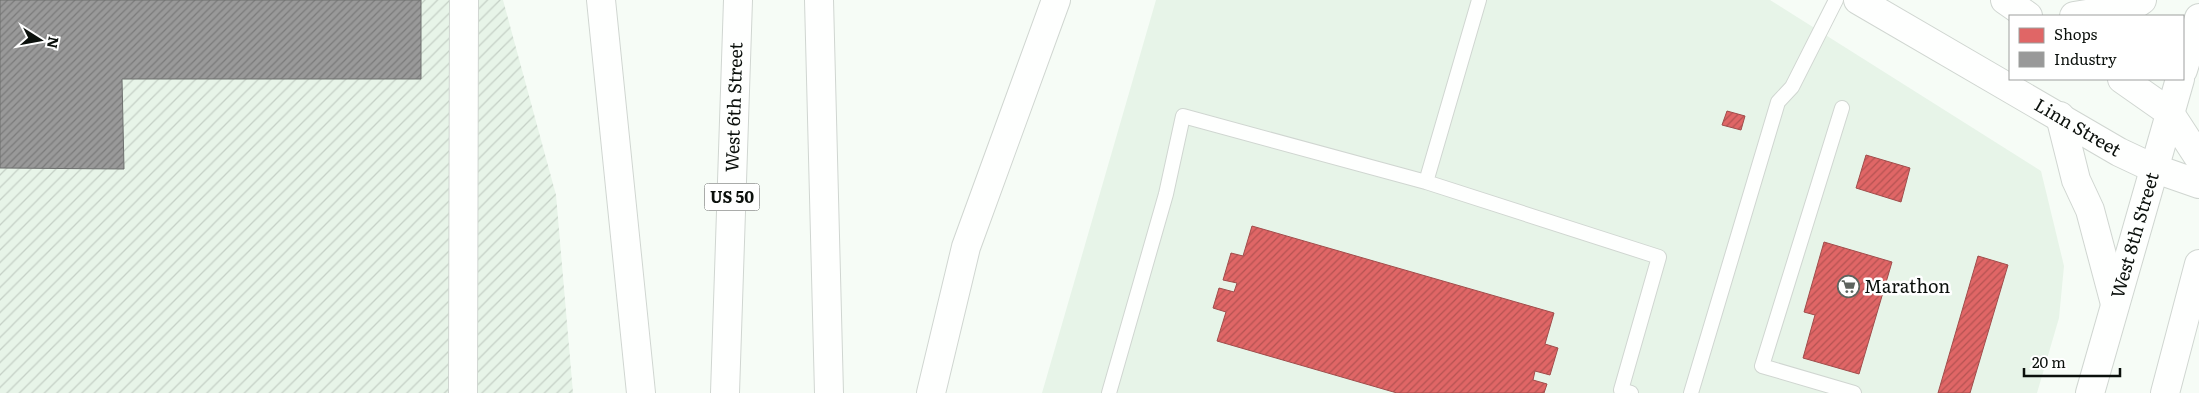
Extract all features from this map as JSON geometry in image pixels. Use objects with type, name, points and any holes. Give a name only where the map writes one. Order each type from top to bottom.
[{"type":"main road","points":[[463,393],[464,0]]},
{"type":"main road","points":[[601,0],[640,393]]},
{"type":"main road","name":"West 6th Street","points":[[725,393],[738,0]]},
{"type":"main road","points":[[820,0],[828,393]]},
{"type":"main road","points":[[931,393],[966,247],[1056,0]]},
{"type":"main road","name":"Linn Street","points":[[1858,0],[2119,152],[2153,168],[2199,184]]},
{"type":"main road","points":[[2005,0],[2027,15]]},
{"type":"main road","points":[[2080,15],[2132,7],[2142,0]]},
{"type":"main road","points":[[2184,67],[2199,18]]},
{"type":"main road","points":[[2123,80],[2169,112],[2199,158]]},
{"type":"main road","name":"West 8th Street","points":[[2090,393],[2180,80]]},
{"type":"main road","points":[[2060,116],[2076,180],[2090,210],[2116,304]]},
{"type":"main road","points":[[2164,393],[2199,264]]},
{"type":"main road","points":[[2173,363],[2199,345]]},
{"type":"lane","points":[[1426,182],[1479,0]]},
{"type":"lane","points":[[1691,393],[1778,102],[1792,87],[1836,0]]},
{"type":"lane","points":[[1842,108],[1762,366],[1854,393]]},
{"type":"lane","points":[[1109,393],[1166,194],[1183,116],[1426,182],[1658,257],[1621,390],[1631,393]]},
{"type":"shaded area","points":[[0,0],[503,0],[556,195],[573,393],[0,393]]},
{"type":"shaded area","points":[[1156,0],[1770,0],[2041,171],[2064,266],[2059,318],[2037,393],[1042,393]]},
{"type":"building: Shops","points":[[1727,111],[1745,116],[1741,130],[1722,125]]},
{"type":"building: Shops","points":[[1866,155],[1910,168],[1901,202],[1856,188]]},
{"type":"building: Shops","points":[[1252,226],[1554,313],[1545,344],[1558,348],[1550,375],[1535,371],[1533,380],[1547,384],[1544,393],[1397,393],[1217,341],[1226,312],[1213,308],[1219,288],[1234,292],[1237,283],[1223,280],[1231,253],[1243,256]]},
{"type":"building: Shops","name":"Marathon","points":[[1824,242],[1892,262],[1859,374],[1803,358],[1815,315],[1804,312]]},
{"type":"building: Shops","name":"Marathon","points":[[1978,256],[2008,265],[1970,393],[1938,393]]},
{"type":"building: Industry","points":[[0,0],[421,0],[421,79],[122,79],[124,169],[0,168]]},
{"type":"place","name":"Marathon","points":[[1848,287]]}]
